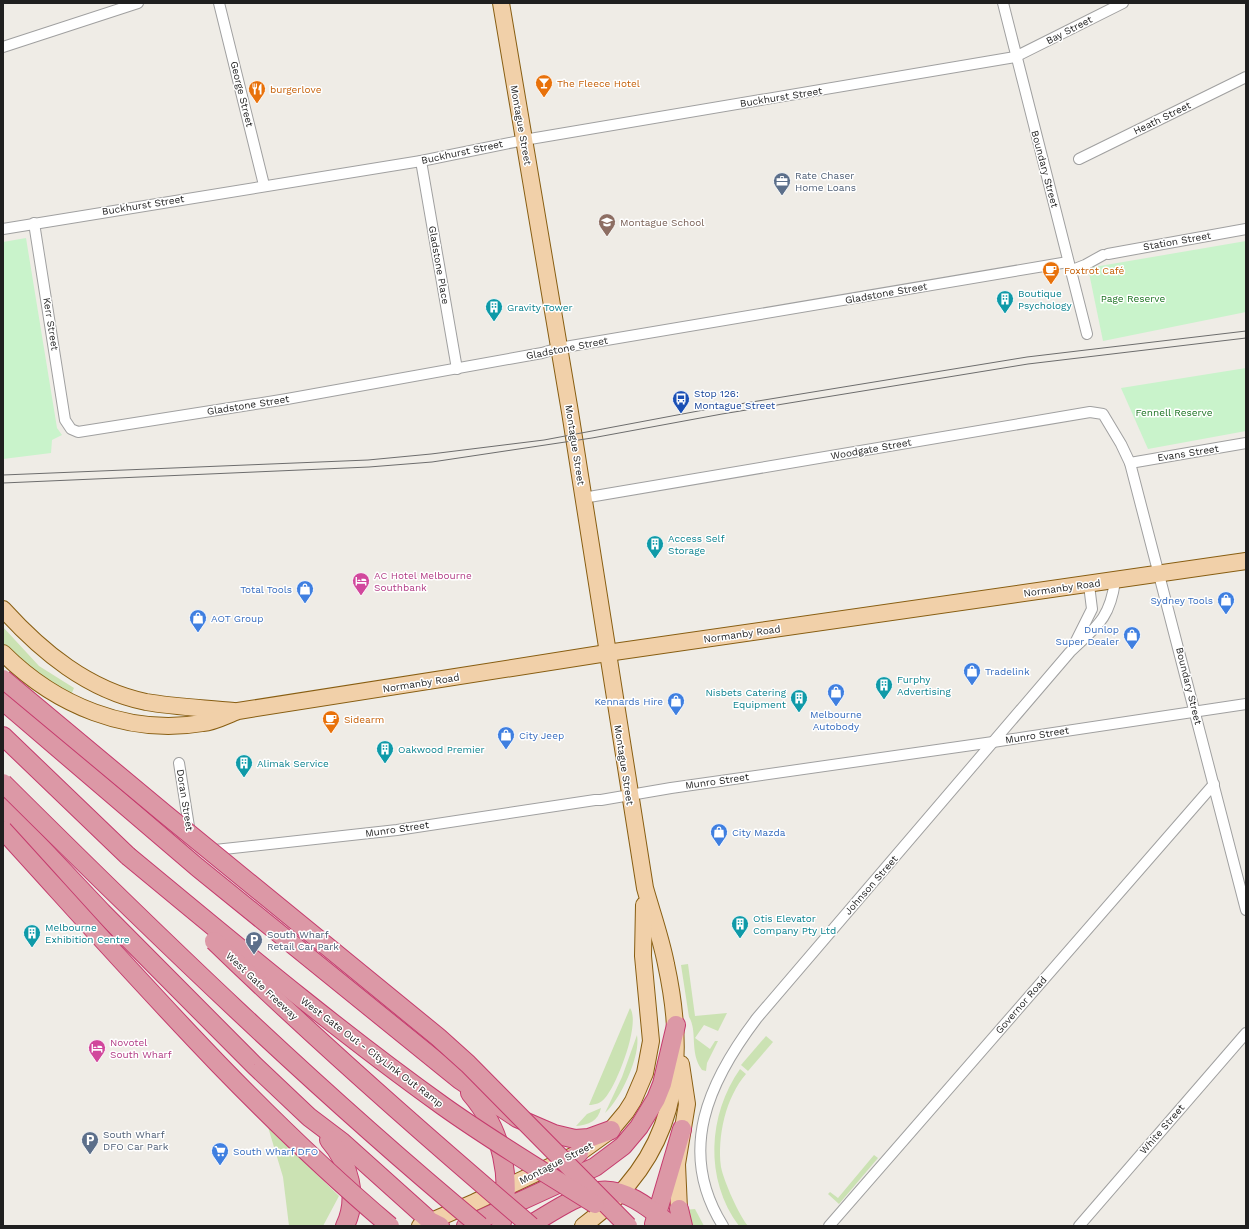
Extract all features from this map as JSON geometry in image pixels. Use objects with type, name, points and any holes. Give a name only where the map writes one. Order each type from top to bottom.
[{"type":"highway","points":[[3,679],[165,814],[438,1037],[468,1064],[629,1226]]},
{"type":"highway","points":[[3,701],[197,867],[460,1080],[517,1118],[554,1134],[575,1139],[589,1138],[610,1130]]},
{"type":"highway","name":"West Gate Freeway","points":[[3,736],[261,986],[424,1134],[531,1226]]},
{"type":"highway","points":[[3,783],[224,998],[384,1143],[480,1226]]},
{"type":"highway","points":[[3,807],[167,980],[309,1117],[342,1142],[430,1224]]},
{"type":"highway","points":[[3,830],[139,981],[230,1078],[331,1175],[390,1226]]},
{"type":"highway","name":"West Gate Out - CityLink Out Ramp","points":[[128,856],[291,990],[443,1106],[629,1226]]},
{"type":"highway","points":[[466,1226],[502,1218],[556,1184],[604,1161],[623,1146],[639,1127],[656,1099],[662,1084],[676,1033]]},
{"type":"highway","points":[[460,1080],[476,1099],[496,1136],[504,1162],[506,1188],[502,1218]]},
{"type":"highway","points":[[309,1117],[333,1145],[347,1169],[352,1197],[345,1226]]},
{"type":"highway","points":[[655,1220],[682,1129]]},
{"type":"highway","points":[[550,1220],[556,1184],[568,1163],[579,1153]]},
{"type":"highway","points":[[528,1226],[550,1220],[570,1203],[599,1191],[620,1194],[638,1202],[655,1220],[672,1226]]},
{"type":"main road","name":"Montague Street","points":[[501,3],[559,348],[629,795],[645,888],[666,963],[676,1033],[674,1088],[669,1108],[650,1153],[633,1179],[620,1194],[606,1208],[583,1226]]},
{"type":"main road","name":"Normanby Road","points":[[3,653],[31,678],[57,696],[91,711],[118,720],[159,725],[204,723],[238,711],[607,653],[1089,585],[1246,561]]},
{"type":"main road","name":"Normanby Road","points":[[3,609],[50,655],[81,676],[103,687],[145,702],[238,711]]},
{"type":"main road","name":"Montague Street","points":[[430,1224],[579,1153],[610,1130],[633,1101],[640,1086],[649,1058],[650,1023],[643,956],[645,888]]},
{"type":"main road","points":[[676,1033],[687,1104],[677,1164],[681,1218]]},
{"type":"street","points":[[3,47],[138,3]]},
{"type":"street","name":"George Street","points":[[219,3],[264,185]]},
{"type":"street","name":"Boundary Street","points":[[1003,3],[1015,57],[1087,334]]},
{"type":"street","name":"Bay Street","points":[[1015,57],[1123,3]]},
{"type":"street","name":"Buckhurst Street","points":[[3,229],[264,185],[421,161],[524,140],[1015,57]]},
{"type":"street","name":"Heath Street","points":[[1079,159],[1246,76]]},
{"type":"street","name":"Gladstone Place","points":[[421,161],[457,369]]},
{"type":"street","name":"Kerr Street","points":[[34,223],[68,425]]},
{"type":"street","name":"Station Street","points":[[1069,266],[1085,265],[1105,255],[1246,229]]},
{"type":"street","name":"Gladstone Street","points":[[68,425],[75,431],[84,431],[287,399],[457,369],[542,353],[559,348],[1069,266]]},
{"type":"street","name":"Woodgate Street","points":[[583,498],[1093,412],[1103,414],[1107,418],[1130,463]]},
{"type":"street","name":"Evans Street","points":[[1130,463],[1246,443]]},
{"type":"street","name":"Boundary Street","points":[[1130,463],[1246,910]]},
{"type":"street","name":"Johnson Street","points":[[723,1226],[707,1194],[700,1161],[704,1118],[712,1091],[728,1059],[757,1018],[1070,652],[1103,618],[1112,601],[1115,581]]},
{"type":"street","name":"Johnson Street","points":[[1070,652],[1092,609],[1089,585]]},
{"type":"street","name":"Munro Street","points":[[192,837],[202,846],[215,850],[397,830],[1246,704]]},
{"type":"street","name":"Doran Street","points":[[179,763],[188,828],[192,837]]},
{"type":"street","name":"Governor Road","points":[[828,1226],[1214,784]]},
{"type":"street","name":"White Street","points":[[1079,1226],[1246,1032]]},
{"type":"green space","points":[[26,238],[57,428],[62,435],[52,440],[51,453],[3,459],[3,242]]},
{"type":"green space","name":"Page Reserve","points":[[1246,241],[1246,312],[1103,341],[1088,268]]},
{"type":"green space","name":"Fennell Reserve","points":[[1246,368],[1246,431],[1148,449],[1121,388]]},
{"type":"green space","points":[[3,627],[39,666],[74,688],[71,695],[21,662],[3,644]]},
{"type":"green space","points":[[688,964],[695,1016],[727,1013],[718,1031],[704,1025],[695,1038],[710,1049],[715,1041],[718,1041],[707,1063],[706,1071],[702,1070],[698,1063],[692,1023],[689,1017],[681,965]]},
{"type":"green space","points":[[630,1008],[633,1016],[630,1040],[616,1081],[602,1101],[589,1105]]},
{"type":"green space","points":[[637,1035],[636,1054],[633,1065],[623,1088],[611,1107],[605,1113],[622,1077]]},
{"type":"green space","points":[[766,1036],[773,1042],[748,1071],[741,1065]]},
{"type":"green space","points":[[740,1069],[746,1074],[739,1083],[728,1105],[722,1130],[720,1155],[721,1167],[728,1189],[740,1214],[748,1226],[739,1226],[728,1208],[720,1188],[715,1168],[714,1147],[716,1126],[721,1106],[729,1087]]},
{"type":"green space","points":[[601,1108],[598,1116],[592,1122],[585,1125],[576,1126],[587,1114]]},
{"type":"green space","points":[[268,1127],[339,1196],[323,1226],[289,1226],[283,1177]]},
{"type":"green space","points":[[874,1155],[878,1158],[839,1204],[828,1194],[830,1192],[838,1198]]},
{"type":"green space","points":[[695,1209],[704,1226],[690,1226],[684,1210]]},
{"type":"tram line","points":[[3,475],[368,460],[431,454],[544,440],[709,409],[1027,357],[1246,331]]},
{"type":"tram line","points":[[3,483],[369,467],[432,462],[592,438],[722,414],[1028,364],[1246,338]]},
{"type":"place","name":"The Fleece Hotel","points":[[544,98]]},
{"type":"place","name":"burgerlove","points":[[257,104]]},
{"type":"place","name":"Rate Chaser Home Loans","points":[[782,196]]},
{"type":"place","name":"Montague School","points":[[607,237]]},
{"type":"place","name":"Foxtrot Café","points":[[1051,285]]},
{"type":"place","name":"Boutique Psychology","points":[[1005,314]]},
{"type":"place","name":"Gravity Tower","points":[[494,322]]},
{"type":"place","name":"Stop 126: Montague Street","points":[[681,414]]},
{"type":"place","name":"Access Self Storage","points":[[655,559]]},
{"type":"place","name":"AC Hotel Melbourne Southbank","points":[[361,596]]},
{"type":"place","name":"Total Tools","points":[[305,604]]},
{"type":"place","name":"Sydney Tools","points":[[1226,615]]},
{"type":"place","name":"AOT Group","points":[[198,633]]},
{"type":"place","name":"Dunlop Super Dealer","points":[[1132,650]]},
{"type":"place","name":"Tradelink","points":[[972,686]]},
{"type":"place","name":"Furphy Advertising","points":[[884,700]]},
{"type":"place","name":"Melbourne Autobody","points":[[836,707]]},
{"type":"place","name":"Nisbets Catering Equipment","points":[[799,713]]},
{"type":"place","name":"Kennards Hire","points":[[676,716]]},
{"type":"place","name":"Sidearm","points":[[331,734]]},
{"type":"place","name":"City Jeep","points":[[506,750]]},
{"type":"place","name":"Oakwood Premier","points":[[385,764]]},
{"type":"place","name":"Alimak Service","points":[[244,778]]},
{"type":"place","name":"City Mazda","points":[[719,847]]},
{"type":"place","name":"Otis Elevator Company Pty Ltd","points":[[740,939]]},
{"type":"place","name":"Melbourne Exhibition Centre","points":[[32,948]]},
{"type":"place","name":"South Wharf Retail Car Park","points":[[254,955]]},
{"type":"place","name":"Novotel South Wharf","points":[[97,1063]]},
{"type":"place","name":"South Wharf DFO Car Park","points":[[90,1155]]},
{"type":"place","name":"South Wharf DFO","points":[[220,1166]]}]
